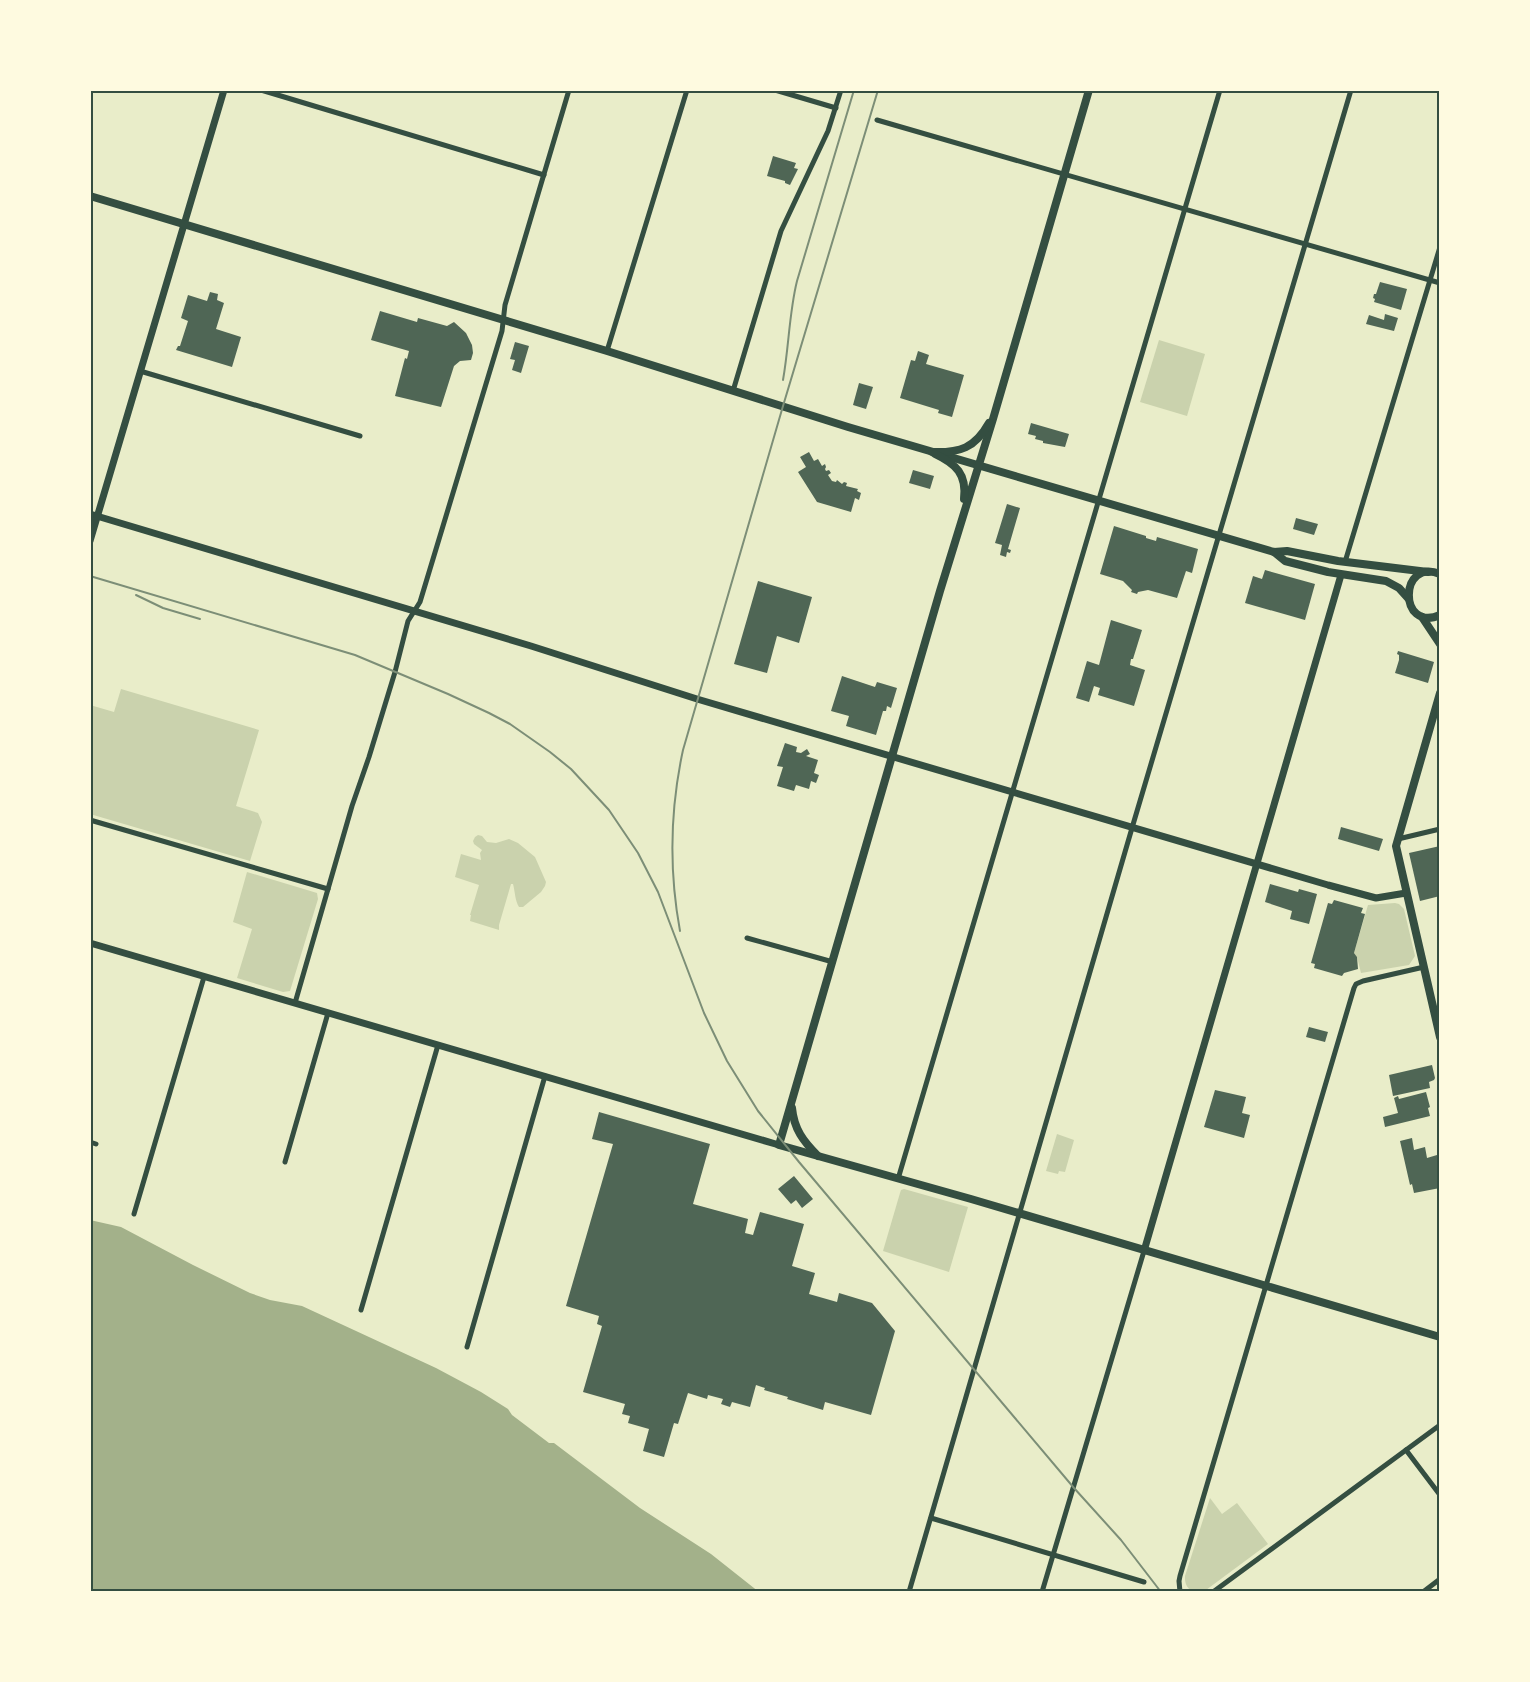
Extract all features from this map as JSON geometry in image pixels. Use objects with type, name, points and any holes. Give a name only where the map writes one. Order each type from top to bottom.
[{"type":"main road","points":[[1089,90],[778,1145],[1440,1336]]},
{"type":"main road","points":[[90,196],[607,351],[932,452],[1220,537],[1274,552],[1287,551],[1346,562],[1440,574]]},
{"type":"main road","points":[[932,452],[958,451],[973,443],[981,435],[996,409]]},
{"type":"main road","points":[[932,452],[948,461],[961,473],[965,487],[962,517]]},
{"type":"main road","points":[[1274,552],[1285,561],[1341,575],[1386,581],[1399,588],[1408,598]]},
{"type":"main road","points":[[1428,572],[1415,578],[1408,591],[1410,606],[1421,616],[1428,618],[1440,615]]},
{"type":"main road","points":[[1421,616],[1440,644]]},
{"type":"main road","points":[[1440,693],[1397,839],[1396,852],[1440,1037]]},
{"type":"main road","points":[[791,1102],[796,1128],[818,1156]]},
{"type":"street","points":[[90,541],[94,515],[140,371],[224,90]]},
{"type":"street","points":[[261,90],[544,175]]},
{"type":"street","points":[[295,1003],[352,806],[395,672],[408,621],[420,602],[502,331],[505,305],[569,90]]},
{"type":"street","points":[[607,351],[687,90]]},
{"type":"street","points":[[775,90],[836,108]]},
{"type":"street","points":[[733,391],[781,231],[828,130],[841,90]]},
{"type":"street","points":[[898,1179],[1220,90]]},
{"type":"street","points":[[909,1592],[1351,90]]},
{"type":"street","points":[[877,120],[1440,283]]},
{"type":"street","points":[[1346,562],[1440,248]]},
{"type":"street","points":[[140,371],[360,436]]},
{"type":"street","points":[[94,515],[531,646],[697,699],[1370,897],[1406,893]]},
{"type":"street","points":[[1042,1592],[1341,575]]},
{"type":"street","points":[[90,820],[328,889]]},
{"type":"street","points":[[1397,839],[1440,829]]},
{"type":"street","points":[[747,938],[833,962]]},
{"type":"street","points":[[90,943],[778,1145]]},
{"type":"street","points":[[1180,1590],[1180,1576],[1355,986],[1363,981],[1424,967]]},
{"type":"street","points":[[134,1214],[204,977]]},
{"type":"street","points":[[285,1162],[328,1013]]},
{"type":"street","points":[[361,1311],[438,1046]]},
{"type":"street","points":[[467,1347],[545,1076]]},
{"type":"street","points":[[1213,1592],[1440,1425]]},
{"type":"street","points":[[1406,1450],[1440,1495]]},
{"type":"street","points":[[931,1518],[1144,1582]]},
{"type":"street","points":[[1423,1592],[1440,1579]]},
{"type":"shaded area","points":[[1159,340],[1205,354],[1187,416],[1140,402]]},
{"type":"shaded area","points":[[121,689],[259,730],[236,806],[258,813],[262,822],[250,861],[90,814],[90,705],[114,712]]},
{"type":"shaded area","points":[[478,835],[487,842],[496,843],[509,839],[518,843],[535,857],[546,882],[541,892],[523,907],[519,907],[513,884],[511,884],[499,930],[470,921],[479,885],[455,877],[461,854],[481,860],[482,850],[473,841]]},
{"type":"shaded area","points":[[247,872],[317,893],[318,899],[290,991],[283,992],[237,978],[252,929],[233,922]]},
{"type":"shaded area","points":[[1395,903],[1404,909],[1415,956],[1409,965],[1361,973],[1354,953],[1368,905]]},
{"type":"shaded area","points":[[1057,1134],[1074,1140],[1065,1172],[1059,1171],[1058,1174],[1046,1171]]},
{"type":"shaded area","points":[[901,1190],[968,1207],[949,1272],[883,1251]]},
{"type":"shaded area","points":[[90,1220],[121,1227],[250,1293],[270,1300],[302,1306],[436,1368],[481,1392],[508,1409],[512,1415],[549,1443],[554,1443],[640,1508],[711,1554],[759,1592],[90,1592]]},
{"type":"shaded area","points":[[1210,1498],[1222,1514],[1237,1503],[1268,1544],[1206,1590],[1194,1592],[1186,1585],[1185,1576]]},
{"type":"building","points":[[773,156],[796,163],[794,168],[798,169],[790,185],[785,181],[767,176]]},
{"type":"building","points":[[1380,282],[1407,289],[1401,310],[1374,302],[1374,294]]},
{"type":"building","points":[[210,292],[218,294],[217,300],[224,303],[216,329],[241,337],[232,367],[176,350],[180,346],[188,321],[181,318],[188,295],[207,301]]},
{"type":"building","points":[[380,311],[417,322],[418,318],[447,326],[454,322],[466,333],[472,345],[471,360],[460,361],[454,366],[441,407],[395,396],[409,351],[371,340]]},
{"type":"building","points":[[1385,314],[1398,318],[1394,331],[1366,324],[1369,315],[1384,320]]},
{"type":"building","points":[[515,342],[529,346],[521,373],[512,370],[515,360],[510,359]]},
{"type":"building","points":[[918,351],[929,355],[926,364],[964,375],[952,417],[938,413],[939,410],[900,398],[911,360],[915,361]]},
{"type":"building","points":[[859,383],[873,387],[866,409],[853,405]]},
{"type":"building","points":[[1031,423],[1069,434],[1065,447],[1043,443],[1035,439],[1036,436],[1028,434]]},
{"type":"building","points":[[809,452],[814,461],[818,459],[822,466],[825,464],[826,471],[829,470],[831,473],[828,475],[832,481],[847,483],[846,486],[858,489],[857,491],[861,493],[859,500],[855,498],[851,512],[817,502],[798,472],[806,467],[800,457]]},
{"type":"building","points":[[913,470],[934,476],[930,489],[909,483]]},
{"type":"building","points":[[1007,504],[1020,508],[1008,549],[1011,550],[1010,553],[1007,552],[1006,557],[1000,555],[1002,545],[995,543]]},
{"type":"building","points":[[1296,518],[1318,524],[1314,535],[1293,529]]},
{"type":"building","points":[[1114,526],[1156,541],[1157,537],[1198,549],[1192,573],[1186,571],[1177,598],[1148,590],[1137,594],[1131,592],[1132,590],[1123,581],[1100,574]]},
{"type":"building","points":[[1265,570],[1315,584],[1305,620],[1245,603],[1253,576],[1262,579]]},
{"type":"building","points":[[758,581],[812,597],[799,643],[777,636],[767,673],[734,664]]},
{"type":"building","points":[[1111,620],[1142,630],[1130,665],[1145,670],[1134,706],[1098,695],[1100,688],[1094,686],[1089,702],[1076,698],[1087,661],[1099,665]]},
{"type":"building","points":[[1398,651],[1434,662],[1428,683],[1395,673],[1399,660]]},
{"type":"building","points":[[842,676],[875,687],[877,682],[897,688],[891,708],[887,706],[886,711],[883,711],[876,735],[846,726],[849,716],[831,711]]},
{"type":"building","points":[[785,743],[797,747],[796,752],[801,753],[807,749],[810,754],[806,756],[818,760],[814,773],[819,775],[816,783],[811,781],[809,789],[796,785],[794,791],[777,786],[783,767],[777,766]]},
{"type":"building","points":[[1341,827],[1383,839],[1379,851],[1338,839]]},
{"type":"building","points":[[1440,846],[1440,896],[1420,901],[1409,853]]},
{"type":"building","points":[[1270,884],[1298,892],[1299,889],[1317,894],[1309,924],[1290,919],[1292,911],[1265,902]]},
{"type":"building","points":[[1334,900],[1363,908],[1361,913],[1365,914],[1354,953],[1357,957],[1358,969],[1344,973],[1342,976],[1314,968],[1315,964],[1311,963],[1328,903],[1332,904]]},
{"type":"building","points":[[1309,1027],[1328,1032],[1325,1042],[1306,1037]]},
{"type":"building","points":[[1432,1065],[1435,1078],[1429,1082],[1430,1088],[1393,1096],[1389,1075]]},
{"type":"building","points":[[1215,1090],[1246,1097],[1242,1113],[1250,1115],[1244,1138],[1204,1127]]},
{"type":"building","points":[[1426,1092],[1430,1116],[1385,1127],[1383,1117],[1398,1113],[1394,1098],[1398,1096],[1399,1099]]},
{"type":"building","points":[[599,1112],[710,1144],[693,1204],[748,1219],[745,1233],[753,1235],[760,1212],[804,1224],[792,1266],[815,1273],[809,1294],[837,1302],[839,1293],[872,1303],[895,1331],[871,1415],[825,1402],[823,1410],[787,1399],[788,1397],[764,1390],[765,1388],[756,1385],[750,1407],[732,1402],[730,1407],[721,1404],[723,1399],[708,1395],[707,1399],[688,1393],[678,1424],[674,1423],[664,1457],[643,1451],[649,1429],[628,1423],[630,1416],[622,1414],[625,1404],[583,1392],[602,1326],[597,1324],[599,1316],[566,1306],[613,1144],[592,1139]]},
{"type":"building","points":[[1412,1138],[1414,1150],[1425,1147],[1427,1158],[1437,1155],[1440,1166],[1440,1188],[1414,1193],[1400,1141]]},
{"type":"building","points":[[794,1176],[813,1199],[802,1208],[796,1200],[791,1204],[778,1189]]},
{"type":"railway","points":[[783,380],[797,281],[854,90]]},
{"type":"railway","points":[[680,931],[674,886],[672,840],[683,750],[878,90]]},
{"type":"railway","points":[[90,576],[355,655],[448,694],[510,724],[571,769],[609,810],[638,853],[658,892],[704,1013],[727,1061],[758,1111],[1074,1488],[1121,1540],[1161,1592]]},
{"type":"railway","points":[[136,595],[163,608],[200,619]]}]
